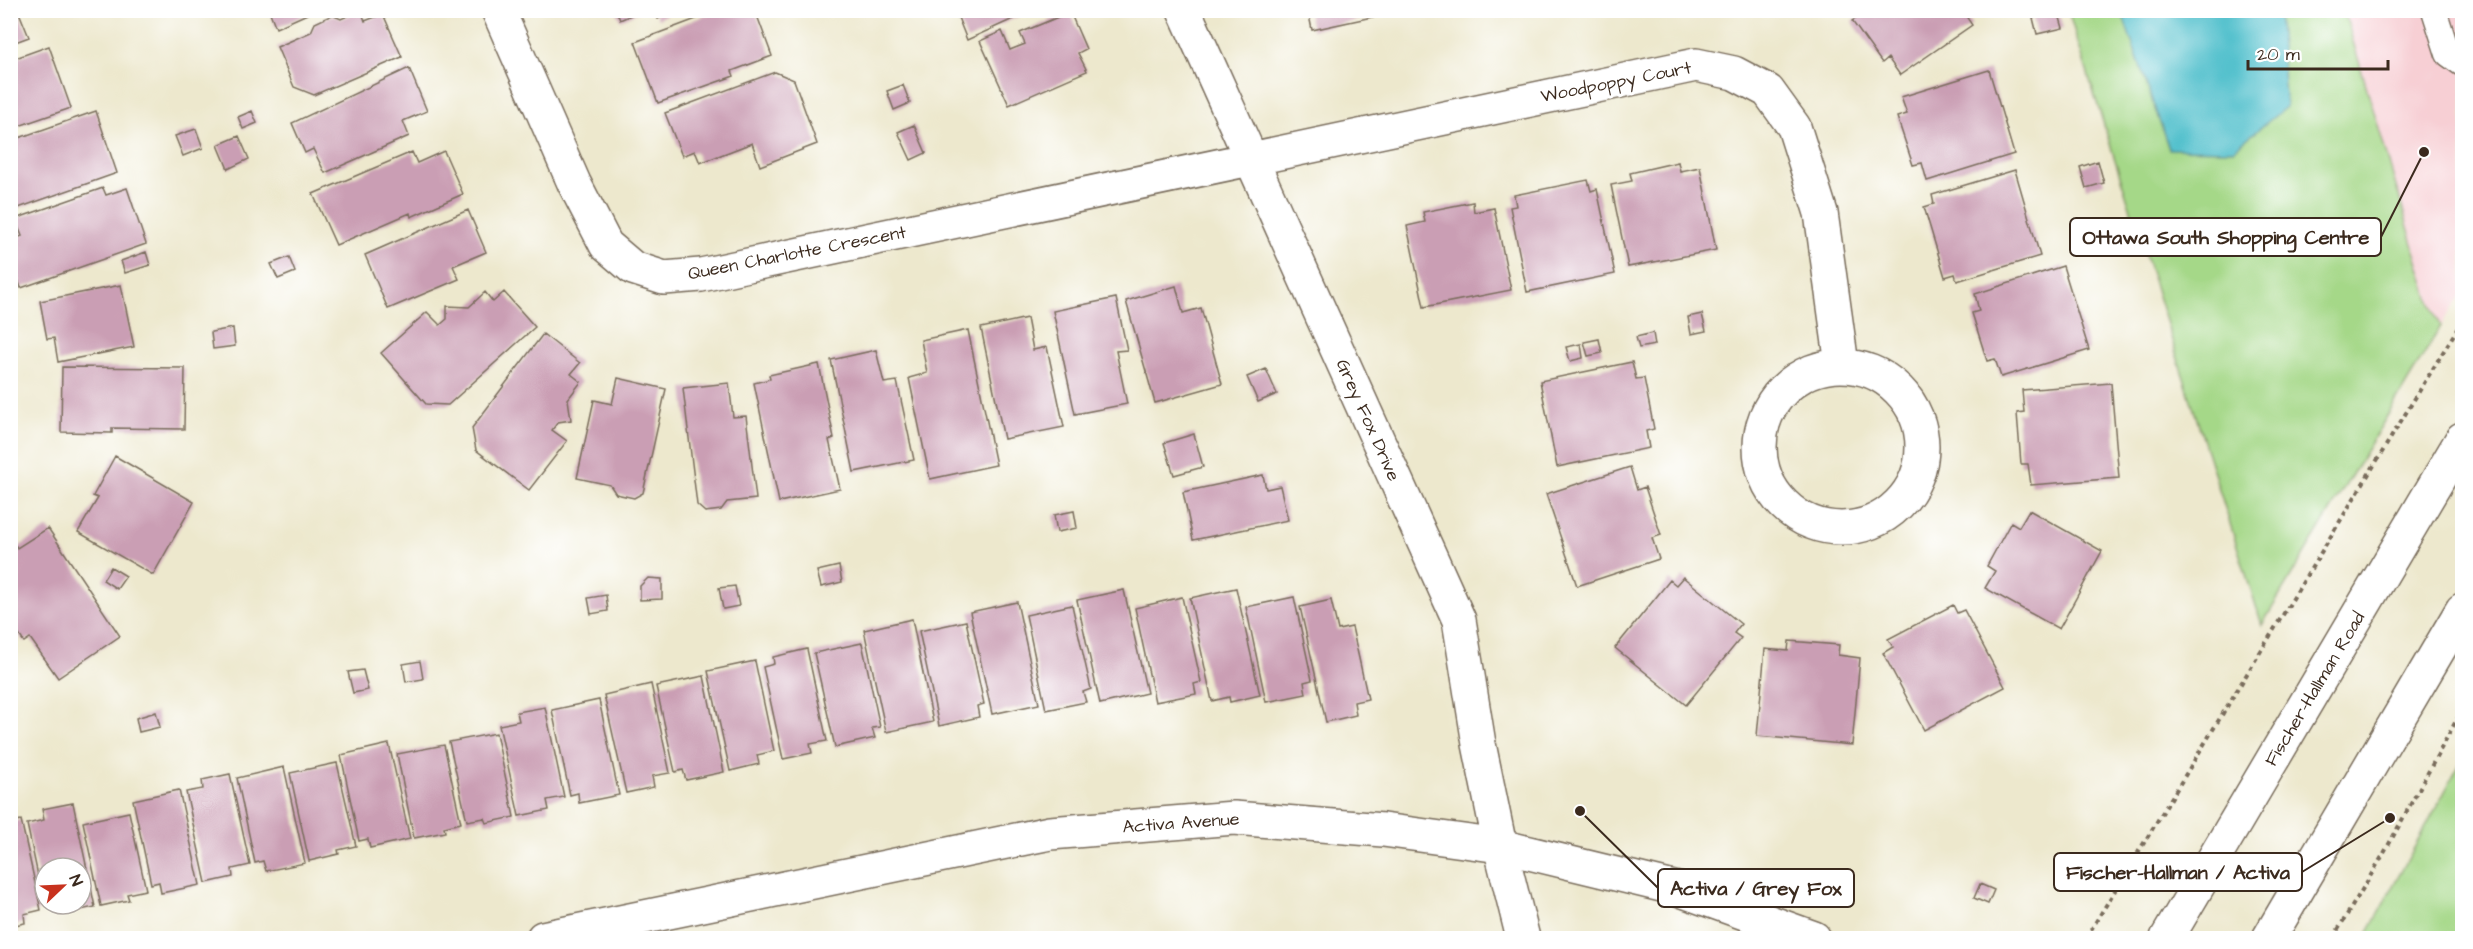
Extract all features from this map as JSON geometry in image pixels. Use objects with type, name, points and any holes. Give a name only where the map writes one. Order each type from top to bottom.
[{"type":"street","name":"Queen Charlotte Crescent","points":[[498,10],[574,183],[606,245],[633,268],[664,278],[701,275],[1249,159]]},
{"type":"street","name":"Grey Fox Drive","points":[[1184,10],[1249,159],[1459,620],[1479,744],[1500,846],[1523,939]]},
{"type":"street","name":"Woodpoppy Court","points":[[1249,159],[1696,65],[1734,73],[1768,91],[1794,127],[1821,213],[1842,365]]},
{"type":"street","points":[[1842,365],[1863,368],[1889,381],[1908,401],[1922,436],[1921,464],[1912,489],[1893,511],[1866,525],[1838,529],[1808,522],[1785,506],[1763,473],[1760,444],[1766,413],[1782,390],[1814,370],[1842,365]]},
{"type":"street","name":"Fischer-Hallman Road","points":[[2167,939],[2463,439]]},
{"type":"street","points":[[2269,939],[2463,610]]},
{"type":"street","name":"Activa Avenue","points":[[543,939],[1050,833],[1234,818],[1383,830],[1500,846],[1678,889],[1814,939]]},
{"type":"lane","points":[[2434,10],[2448,54],[2463,64]]},
{"type":"path","points":[[2086,939],[2463,321]]},
{"type":"path","points":[[2333,939],[2383,855],[2463,710]]},
{"type":"shaded area","points":[[2344,11],[2462,11],[2462,293],[2441,326],[2430,301]]},
{"type":"green space","points":[[2068,11],[2344,11],[2430,301],[2441,326],[2262,625]]},
{"type":"green space","points":[[2462,760],[2462,938],[2365,938]]},
{"type":"water","points":[[2121,11],[2278,11],[2286,107],[2233,150],[2169,149]]},
{"type":"building","points":[[10,10],[18,10],[29,37],[10,44]]},
{"type":"building","points":[[269,10],[316,10],[276,28]]},
{"type":"building","points":[[361,10],[365,21],[383,14],[402,57],[314,95],[294,87],[277,47],[311,32],[315,23],[332,15],[341,19]]},
{"type":"building","points":[[616,10],[642,10],[620,20]]},
{"type":"building","points":[[654,10],[676,10],[658,19]]},
{"type":"building","points":[[720,10],[755,10],[772,56],[732,71],[734,76],[658,103],[635,42]]},
{"type":"building","points":[[955,10],[1033,10],[967,40]]},
{"type":"building","points":[[1308,10],[1400,10],[1400,11],[1312,30]]},
{"type":"building","points":[[1854,10],[1962,10],[1972,25],[1900,75],[1888,58],[1882,63],[1852,21],[1859,17]]},
{"type":"building","points":[[2058,11],[2063,28],[2037,34],[2033,18]]},
{"type":"building","points":[[1070,12],[1086,49],[1078,53],[1087,71],[1009,105],[980,41],[1002,31],[1010,50],[1025,44],[1020,33]]},
{"type":"building","points":[[49,46],[71,108],[10,129],[10,60]]},
{"type":"building","points":[[409,68],[427,111],[403,121],[409,136],[325,173],[313,149],[305,153],[292,123]]},
{"type":"building","points":[[1989,70],[2014,154],[1927,181],[1922,163],[1913,165],[1897,117],[1907,114],[1901,97]]},
{"type":"building","points":[[775,72],[794,80],[817,144],[760,166],[752,143],[700,163],[695,151],[682,156],[665,113]]},
{"type":"building","points":[[903,85],[910,103],[894,110],[887,91]]},
{"type":"building","points":[[96,111],[117,173],[10,211],[10,141]]},
{"type":"building","points":[[252,111],[257,123],[243,129],[238,117]]},
{"type":"building","points":[[914,125],[926,153],[911,160],[898,132]]},
{"type":"building","points":[[196,129],[203,148],[183,156],[175,136]]},
{"type":"building","points":[[239,136],[249,159],[228,169],[218,145]]},
{"type":"building","points":[[444,151],[463,194],[411,217],[410,213],[336,245],[313,194],[412,152],[417,163]]},
{"type":"building","points":[[2098,161],[2104,183],[2086,188],[2080,167]]},
{"type":"building","points":[[1678,162],[1680,171],[1700,167],[1716,250],[1628,267],[1611,185],[1632,181],[1630,173]]},
{"type":"building","points":[[2015,170],[2040,256],[1957,281],[1955,274],[1945,277],[1924,207],[1934,204],[1932,195]]},
{"type":"building","points":[[1588,180],[1591,191],[1597,189],[1615,274],[1527,292],[1510,207],[1516,206],[1514,195]]},
{"type":"building","points":[[103,188],[106,195],[127,188],[146,244],[21,288],[10,257],[10,240],[22,236],[15,219]]},
{"type":"building","points":[[1473,202],[1474,212],[1494,208],[1511,290],[1424,307],[1407,226],[1425,222],[1423,212]]},
{"type":"building","points":[[468,210],[486,252],[453,266],[459,279],[388,309],[365,255]]},
{"type":"building","points":[[146,252],[150,265],[125,273],[121,261]]},
{"type":"building","points":[[289,257],[295,272],[278,279],[271,264]]},
{"type":"building","points":[[2063,266],[2089,350],[2001,377],[1995,359],[1987,361],[1972,313],[1979,311],[1975,294]]},
{"type":"building","points":[[121,285],[134,347],[58,362],[54,338],[47,339],[40,301]]},
{"type":"building","points":[[1176,286],[1183,313],[1201,308],[1222,384],[1155,403],[1126,301]]},
{"type":"building","points":[[485,292],[493,302],[504,292],[535,327],[448,405],[426,404],[381,353],[427,312],[440,325],[447,319],[447,306],[469,307]]},
{"type":"building","points":[[1116,298],[1127,350],[1116,351],[1127,404],[1075,414],[1053,311]]},
{"type":"building","points":[[1702,314],[1706,331],[1691,334],[1688,317]]},
{"type":"building","points":[[1027,318],[1033,350],[1047,347],[1064,427],[1004,439],[981,328]]},
{"type":"building","points":[[233,328],[235,346],[213,349],[211,332]]},
{"type":"building","points":[[968,330],[996,465],[930,479],[909,378],[927,373],[921,340]]},
{"type":"building","points":[[1653,333],[1655,345],[1639,348],[1636,337]]},
{"type":"building","points":[[543,334],[580,363],[571,374],[581,382],[568,399],[571,420],[558,422],[552,430],[567,441],[529,490],[476,450],[472,428]]},
{"type":"building","points":[[1599,339],[1602,353],[1588,356],[1584,342]]},
{"type":"building","points":[[1581,344],[1583,358],[1570,361],[1566,347]]},
{"type":"building","points":[[876,350],[884,383],[897,381],[914,460],[854,472],[831,360]]},
{"type":"building","points":[[1632,362],[1636,379],[1644,378],[1654,429],[1646,431],[1649,448],[1557,467],[1540,381]]},
{"type":"building","points":[[819,364],[834,438],[829,440],[840,489],[779,502],[754,383],[770,379],[769,375]]},
{"type":"building","points":[[62,367],[185,368],[184,429],[112,428],[112,433],[61,432]]},
{"type":"building","points":[[1266,369],[1277,394],[1258,402],[1247,377]]},
{"type":"building","points":[[618,378],[666,389],[643,493],[634,498],[616,494],[610,485],[577,478],[594,400],[612,404]]},
{"type":"building","points":[[729,383],[733,417],[746,416],[756,499],[727,502],[721,510],[705,512],[697,505],[683,388]]},
{"type":"building","points":[[2111,383],[2119,478],[2031,485],[2028,464],[2021,464],[2017,413],[2024,412],[2022,390]]},
{"type":"building","points":[[1194,434],[1203,467],[1174,475],[1164,443]]},
{"type":"building","points":[[115,456],[194,502],[153,575],[78,532],[98,498],[93,496]]},
{"type":"building","points":[[1630,467],[1637,490],[1645,487],[1661,535],[1652,538],[1659,559],[1577,586],[1546,494]]},
{"type":"building","points":[[1263,475],[1266,489],[1280,486],[1288,520],[1193,540],[1183,492]]},
{"type":"building","points":[[2029,510],[2102,551],[2059,629],[1985,588],[1995,571],[1987,566],[2011,522],[2019,527]]},
{"type":"building","points":[[1074,511],[1077,528],[1057,532],[1054,515]]},
{"type":"building","points":[[48,528],[120,636],[58,678],[30,638],[24,642],[10,622],[10,550]]},
{"type":"building","points":[[839,566],[842,582],[821,587],[817,571]]},
{"type":"building","points":[[111,567],[126,576],[117,589],[103,580]]},
{"type":"building","points":[[1683,577],[1741,624],[1734,633],[1741,638],[1686,705],[1615,648],[1670,580],[1676,585]]},
{"type":"building","points":[[648,578],[662,579],[662,599],[640,600],[640,586]]},
{"type":"building","points":[[735,586],[739,606],[723,609],[719,588]]},
{"type":"building","points":[[1236,588],[1260,695],[1230,702],[1229,697],[1212,701],[1190,598]]},
{"type":"building","points":[[1124,590],[1147,693],[1100,704],[1077,600]]},
{"type":"building","points":[[606,595],[608,611],[591,614],[588,598]]},
{"type":"building","points":[[1182,597],[1201,682],[1194,684],[1196,694],[1155,702],[1135,608]]},
{"type":"building","points":[[1294,597],[1312,680],[1304,682],[1306,694],[1266,702],[1246,607]]},
{"type":"building","points":[[1331,600],[1338,630],[1352,627],[1368,699],[1354,702],[1356,715],[1326,722],[1300,607]]},
{"type":"building","points":[[1017,602],[1039,704],[992,714],[970,612]]},
{"type":"building","points":[[1072,605],[1091,689],[1083,692],[1086,702],[1046,710],[1026,615]]},
{"type":"building","points":[[1953,605],[1957,613],[1964,610],[2005,687],[1924,730],[1883,653],[1893,647],[1888,639]]},
{"type":"building","points":[[912,619],[933,722],[886,732],[864,630]]},
{"type":"building","points":[[966,621],[984,704],[977,706],[979,717],[939,726],[919,631]]},
{"type":"building","points":[[1789,641],[1839,645],[1838,655],[1860,658],[1852,745],[1757,736],[1765,649],[1788,651]]},
{"type":"building","points":[[862,643],[880,727],[872,728],[875,738],[835,747],[814,653]]},
{"type":"building","points":[[807,649],[827,741],[810,744],[812,753],[783,759],[763,667],[774,664],[773,657]]},
{"type":"building","points":[[420,661],[423,679],[406,682],[403,664]]},
{"type":"building","points":[[755,661],[774,751],[757,755],[759,764],[730,771],[708,671]]},
{"type":"building","points":[[363,670],[368,690],[353,693],[348,672]]},
{"type":"building","points":[[704,676],[724,772],[686,780],[683,770],[675,772],[656,686]]},
{"type":"building","points":[[651,684],[670,773],[652,776],[654,787],[626,793],[604,695]]},
{"type":"building","points":[[599,700],[619,795],[579,803],[578,793],[570,795],[552,710]]},
{"type":"building","points":[[545,707],[564,797],[547,800],[549,810],[519,816],[499,725],[519,721],[517,712]]},
{"type":"building","points":[[156,712],[160,727],[139,732],[136,718]]},
{"type":"building","points":[[496,733],[514,817],[486,823],[484,818],[467,821],[449,742]]},
{"type":"building","points":[[389,744],[410,839],[370,848],[368,839],[359,841],[341,755]]},
{"type":"building","points":[[444,745],[461,823],[444,827],[445,832],[414,838],[397,754]]},
{"type":"building","points":[[337,763],[356,846],[338,850],[339,854],[309,861],[290,773]]},
{"type":"building","points":[[284,767],[305,863],[266,871],[263,861],[255,863],[237,778]]},
{"type":"building","points":[[230,774],[250,865],[232,869],[233,877],[206,883],[186,792],[203,789],[202,780]]},
{"type":"building","points":[[179,790],[200,885],[161,893],[159,882],[151,884],[133,800]]},
{"type":"building","points":[[73,803],[84,856],[34,856],[27,824],[44,820],[42,809]]},
{"type":"building","points":[[129,812],[146,890],[127,894],[129,900],[101,906],[93,869],[93,856],[90,856],[83,822]]},
{"type":"building","points":[[21,820],[33,874],[33,912],[24,914],[25,923],[10,926],[10,822]]},
{"type":"building","points":[[1980,884],[1994,890],[1988,904],[1974,898]]},
{"type":"place","name":"Ottawa South Shopping Centre","points":[[2424,152]]},
{"type":"place","name":"Activa / Grey Fox","points":[[1580,811]]},
{"type":"place","name":"Fischer-Hallman / Activa","points":[[2390,818]]}]
